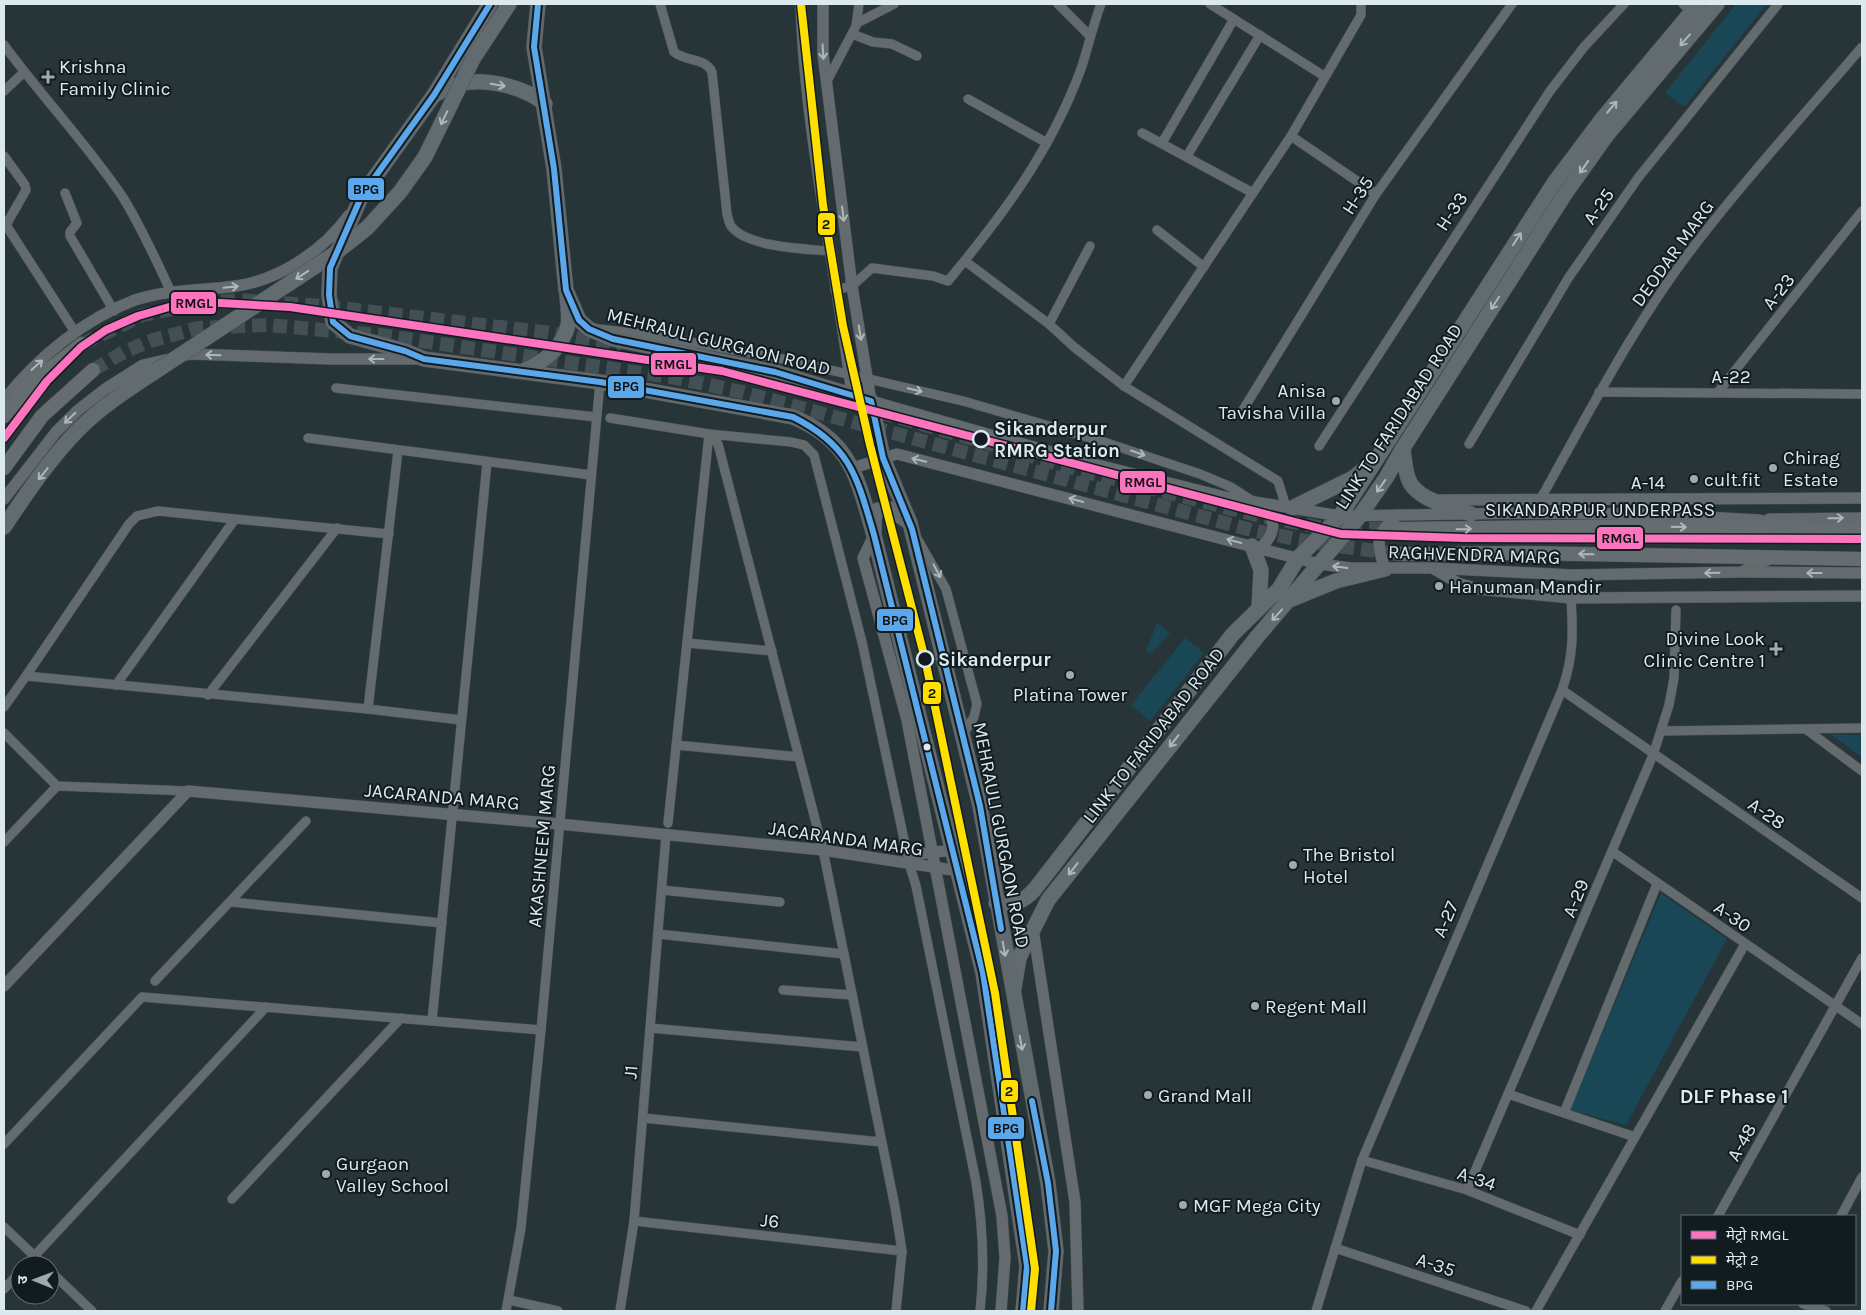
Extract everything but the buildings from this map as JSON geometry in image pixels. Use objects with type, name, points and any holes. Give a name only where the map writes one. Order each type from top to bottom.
[{"type":"highway","points":[[490,4],[434,95],[362,195],[330,268],[328,295],[332,322],[350,336],[405,351],[424,359],[600,382],[793,417],[815,426],[830,437],[854,468],[874,536],[954,850],[983,973],[1027,1266],[1023,1311]]},
{"type":"highway","name":"MEHRAULI GURGAON ROAD","points":[[538,4],[534,47],[545,104],[566,290],[579,320],[588,329],[613,339],[774,372],[871,401],[883,458],[911,526],[980,806],[1048,1183],[1056,1251],[1051,1311]]},
{"type":"main road","points":[[4,527],[24,497],[79,429],[115,399],[334,254],[367,228],[400,192],[425,157],[473,59],[509,4]]},
{"type":"main road","name":"LINK TO FARIDABAD ROAD","points":[[1013,994],[1019,958],[1048,900],[1257,637],[1292,599],[1359,517],[1386,478],[1403,448],[1565,194],[1607,135],[1717,4]]},
{"type":"main road","name":"LINK TO FARIDABAD ROAD","points":[[996,903],[1013,904],[1025,901],[1233,634],[1278,589],[1298,558],[1340,516],[1380,457],[1500,266],[1560,175],[1691,6]]},
{"type":"main road","points":[[434,95],[460,83],[489,83],[522,88],[545,104]]},
{"type":"main road","points":[[523,371],[541,363],[556,350],[568,324],[566,290]]},
{"type":"main road","points":[[4,416],[29,385],[82,344]]},
{"type":"main road","points":[[4,468],[42,416],[93,370]]},
{"type":"main road","points":[[1403,448],[1408,480],[1423,495],[1471,514]]},
{"type":"main road","points":[[1289,508],[1353,478],[1380,457]]},
{"type":"main road","points":[[874,536],[874,517],[878,510],[890,509],[911,526]]},
{"type":"main road","name":"SIKANDARPUR UNDERPASS","points":[[1398,529],[1640,526],[1862,530]]},
{"type":"main road","points":[[1256,547],[1261,570],[1259,608]]},
{"type":"main road","points":[[1398,554],[1523,553],[1775,556],[1860,560]]},
{"type":"main road","points":[[1292,599],[1336,581],[1385,568]]},
{"type":"street","points":[[660,4],[674,52],[679,56],[703,62],[709,66],[712,72],[727,214],[730,225],[749,238],[782,246],[828,251]]},
{"type":"street","points":[[801,4],[802,52],[828,251],[852,395]]},
{"type":"street","points":[[823,4],[823,54],[826,82],[852,286],[871,401]]},
{"type":"street","points":[[826,82],[857,23],[859,4]]},
{"type":"street","points":[[857,23],[894,4]]},
{"type":"street","points":[[1058,4],[1090,36]]},
{"type":"street","points":[[835,290],[852,286],[865,272],[872,268],[933,276],[948,281],[1018,192],[1047,143],[1080,70],[1101,4]]},
{"type":"street","points":[[1210,4],[1324,76]]},
{"type":"street","points":[[1124,386],[1291,136],[1324,76],[1362,15],[1361,4]]},
{"type":"street","name":"H-35","points":[[1241,413],[1376,194],[1512,4]]},
{"type":"street","name":"H-33","points":[[1319,446],[1526,126],[1584,47],[1624,4]]},
{"type":"street","name":"A-25","points":[[1469,444],[1569,277],[1638,178],[1778,4]]},
{"type":"street","points":[[1162,143],[1234,19]]},
{"type":"street","points":[[852,34],[873,42],[892,44],[917,56]]},
{"type":"street","points":[[1187,156],[1260,35]]},
{"type":"street","points":[[4,45],[83,143],[122,197],[148,244],[170,292]]},
{"type":"street","name":"DEODAR MARG","points":[[1540,500],[1599,392],[1647,314],[1704,232],[1862,47]]},
{"type":"street","points":[[4,91],[24,72]]},
{"type":"street","points":[[968,99],[1047,143]]},
{"type":"street","points":[[1142,133],[1254,194]]},
{"type":"street","points":[[1291,136],[1376,194]]},
{"type":"street","points":[[4,156],[25,184],[26,190],[5,227],[75,332]]},
{"type":"street","points":[[65,193],[77,223],[70,232],[70,236],[114,311]]},
{"type":"street","points":[[4,400],[16,385],[75,332],[135,300],[170,292],[237,286],[270,278],[322,244],[336,232],[362,195]]},
{"type":"street","name":"A-23","points":[[1718,392],[1862,211]]},
{"type":"street","points":[[1157,230],[1204,267]]},
{"type":"street","points":[[1049,324],[1090,246]]},
{"type":"street","points":[[965,260],[1049,324],[1074,347],[1124,386],[1278,481],[1289,508]]},
{"type":"street","points":[[588,329],[615,329],[651,334],[783,360],[963,401],[1104,442],[1200,474],[1231,487],[1253,502]]},
{"type":"street","points":[[4,499],[56,432],[77,411],[105,389],[143,365],[191,354],[330,359],[424,359]]},
{"type":"street","name":"AKASHNEEM MARG","points":[[506,1311],[521,1228],[541,1030],[600,382]]},
{"type":"street","points":[[336,388],[596,418]]},
{"type":"street","name":"A-22","points":[[1599,392],[1862,394]]},
{"type":"street","name":"RAGHVENDRA MARG","points":[[871,401],[1090,463],[1253,502],[1340,516],[1654,514],[1753,520],[1802,530]]},
{"type":"street","points":[[610,418],[709,434],[791,442],[804,445],[814,455],[862,644],[909,863],[916,886],[979,1202],[984,1230],[984,1276],[980,1311]]},
{"type":"street","points":[[709,434],[718,444],[823,850],[895,1206],[902,1251],[896,1311]]},
{"type":"street","name":"J1","points":[[620,1311],[634,1221],[667,829],[709,434]]},
{"type":"street","points":[[308,438],[487,463],[591,475]]},
{"type":"street","points":[[368,709],[398,450]]},
{"type":"street","points":[[854,468],[897,454],[1298,558]]},
{"type":"street","points":[[432,1021],[487,463]]},
{"type":"street","name":"A-14","points":[[1434,500],[1862,498]]},
{"type":"street","points":[[1654,500],[1654,514]]},
{"type":"street","points":[[1256,547],[1270,539],[1273,529],[1273,519],[1268,504]]},
{"type":"street","points":[[4,707],[129,524],[137,516],[158,511],[389,534]]},
{"type":"street","points":[[1385,568],[1378,537],[1386,524],[1398,515]]},
{"type":"street","points":[[1753,520],[1862,518]]},
{"type":"street","points":[[116,685],[235,519]]},
{"type":"street","points":[[911,526],[946,589],[977,704],[977,712],[962,736]]},
{"type":"street","points":[[208,695],[337,528]]},
{"type":"street","points":[[874,536],[864,558],[907,720],[1002,1216],[1005,1258],[1002,1311]]},
{"type":"street","name":"RAGHVENDRA MARG","points":[[1298,558],[1319,564],[1352,568],[1432,568],[1572,575],[1741,572],[1775,556]]},
{"type":"street","points":[[1432,568],[1458,583],[1478,589],[1571,600],[1862,596]]},
{"type":"street","points":[[1741,572],[1862,573]]},
{"type":"street","name":"A-27","points":[[1316,1311],[1362,1160],[1392,1084],[1562,690],[1570,666],[1574,641],[1571,600]]},
{"type":"street","name":"A-29","points":[[1467,1190],[1653,755],[1674,678],[1676,610]]},
{"type":"street","points":[[687,643],[772,651]]},
{"type":"street","points":[[26,676],[368,709],[462,720]]},
{"type":"street","name":"A-28","points":[[1562,690],[1653,755],[1862,898]]},
{"type":"street","points":[[1660,731],[1862,728]]},
{"type":"street","points":[[1807,730],[1862,771]]},
{"type":"street","points":[[4,733],[56,786],[188,791]]},
{"type":"street","points":[[676,745],[799,757]]},
{"type":"street","points":[[4,842],[56,786]]},
{"type":"street","points":[[4,986],[188,791]]},
{"type":"street","name":"JACARANDA MARG","points":[[188,791],[559,824],[667,829],[959,871]]},
{"type":"street","points":[[155,982],[306,821]]},
{"type":"street","points":[[909,863],[918,854],[954,850]]},
{"type":"street","name":"A-30","points":[[1613,852],[1862,1024]]},
{"type":"street","points":[[1564,1113],[1657,884]]},
{"type":"street","points":[[662,890],[780,902]]},
{"type":"street","points":[[230,902],[442,923]]},
{"type":"street","points":[[1033,929],[1075,1202],[1078,1311]]},
{"type":"street","points":[[658,934],[844,954]]},
{"type":"street","points":[[1536,1311],[1745,944]]},
{"type":"street","name":"A-48","points":[[1719,1215],[1862,958]]},
{"type":"street","points":[[782,990],[852,996]]},
{"type":"street","points":[[4,1144],[142,997],[541,1030]]},
{"type":"street","points":[[35,1255],[266,1007]]},
{"type":"street","points":[[232,1199],[402,1018]]},
{"type":"street","points":[[650,1028],[862,1047]]},
{"type":"street","points":[[1508,1094],[1635,1137]]},
{"type":"street","points":[[643,1118],[881,1142]]},
{"type":"street","name":"A-34","points":[[1362,1160],[1467,1190],[1580,1235]]},
{"type":"street","points":[[1842,1215],[1862,1177]]},
{"type":"street","name":"J6","points":[[634,1221],[902,1251]]},
{"type":"street","points":[[4,1227],[33,1255]]},
{"type":"street","name":"A-35","points":[[1335,1248],[1526,1311]]},
{"type":"street","points":[[60,1281],[92,1311]]},
{"type":"street","points":[[1665,1311],[1681,1283]]},
{"type":"street","points":[[509,1300],[558,1311]]},
{"type":"street","points":[[1806,1305],[1826,1311]]},
{"type":"shaded area","points":[[1736,4],[1767,4],[1684,107],[1665,93]]},
{"type":"shaded area","points":[[1157,623],[1170,633],[1151,654],[1146,651]]},
{"type":"shaded area","points":[[1185,638],[1204,653],[1150,721],[1131,705]]},
{"type":"shaded area","points":[[1830,734],[1862,735],[1862,757]]},
{"type":"shaded area","points":[[1661,893],[1727,939],[1626,1125],[1570,1110]]},
{"type":"tunnel","points":[[82,344],[143,315],[197,304],[240,300],[323,306],[551,333],[622,347]]},
{"type":"tunnel","points":[[93,370],[124,352],[150,341],[198,328],[268,325],[380,335],[676,378],[742,392],[1251,530],[1316,543],[1398,554]]},
{"type":"tunnel","points":[[739,371],[1079,470],[1260,516],[1324,528],[1396,529]]},
{"type":"metro line","name":"2","points":[[801,4],[823,205],[843,326],[870,445],[925,659],[995,993],[1035,1269],[1031,1311]]},
{"type":"metro line","name":"RMGL","points":[[4,438],[47,381],[81,347],[106,330],[138,316],[176,305],[203,302],[290,307],[722,371],[1341,534],[1463,538],[1862,539]]},
{"type":"transit line","name":"BPG","points":[[490,4],[434,95],[362,195],[330,268],[329,295],[333,322],[350,336],[405,351],[424,359],[600,382],[793,417],[812,428],[840,452],[856,480],[874,535],[983,973],[1027,1266],[1023,1311]]},
{"type":"transit line","name":"BPG","points":[[538,4],[534,47],[554,169],[566,290],[579,320],[589,329],[613,339],[775,372],[871,401],[883,458],[912,529],[980,806],[1001,929]]},
{"type":"transit line","name":"BPG","points":[[1032,1101],[1048,1183],[1056,1251],[1051,1311]]},
{"type":"place","name":"Krishna Family Clinic","points":[[48,77]]},
{"type":"place","name":"Anisa Tavisha Villa","points":[[1336,401]]},
{"type":"place","name":"Sikanderpur RMRG Station","points":[[981,439]]},
{"type":"place","name":"Chirag Estate","points":[[1773,468]]},
{"type":"place","name":"cult.fit","points":[[1694,479]]},
{"type":"place","name":"Hanuman Mandir","points":[[1439,586]]},
{"type":"place","name":"Divine Look Clinic Centre 1","points":[[1776,649]]},
{"type":"place","name":"Sikanderpur","points":[[925,659]]},
{"type":"place","name":"Platina Tower","points":[[1070,675]]},
{"type":"place","name":"The Bristol Hotel","points":[[1293,865]]},
{"type":"place","name":"Regent Mall","points":[[1255,1006]]},
{"type":"place","name":"Grand Mall","points":[[1148,1095]]},
{"type":"place","name":"Gurgaon Valley School","points":[[326,1174]]},
{"type":"place","name":"MGF Mega City","points":[[1183,1205]]},
{"type":"district","name":"DLF Phase 1","points":[[1734,1096]]}]
